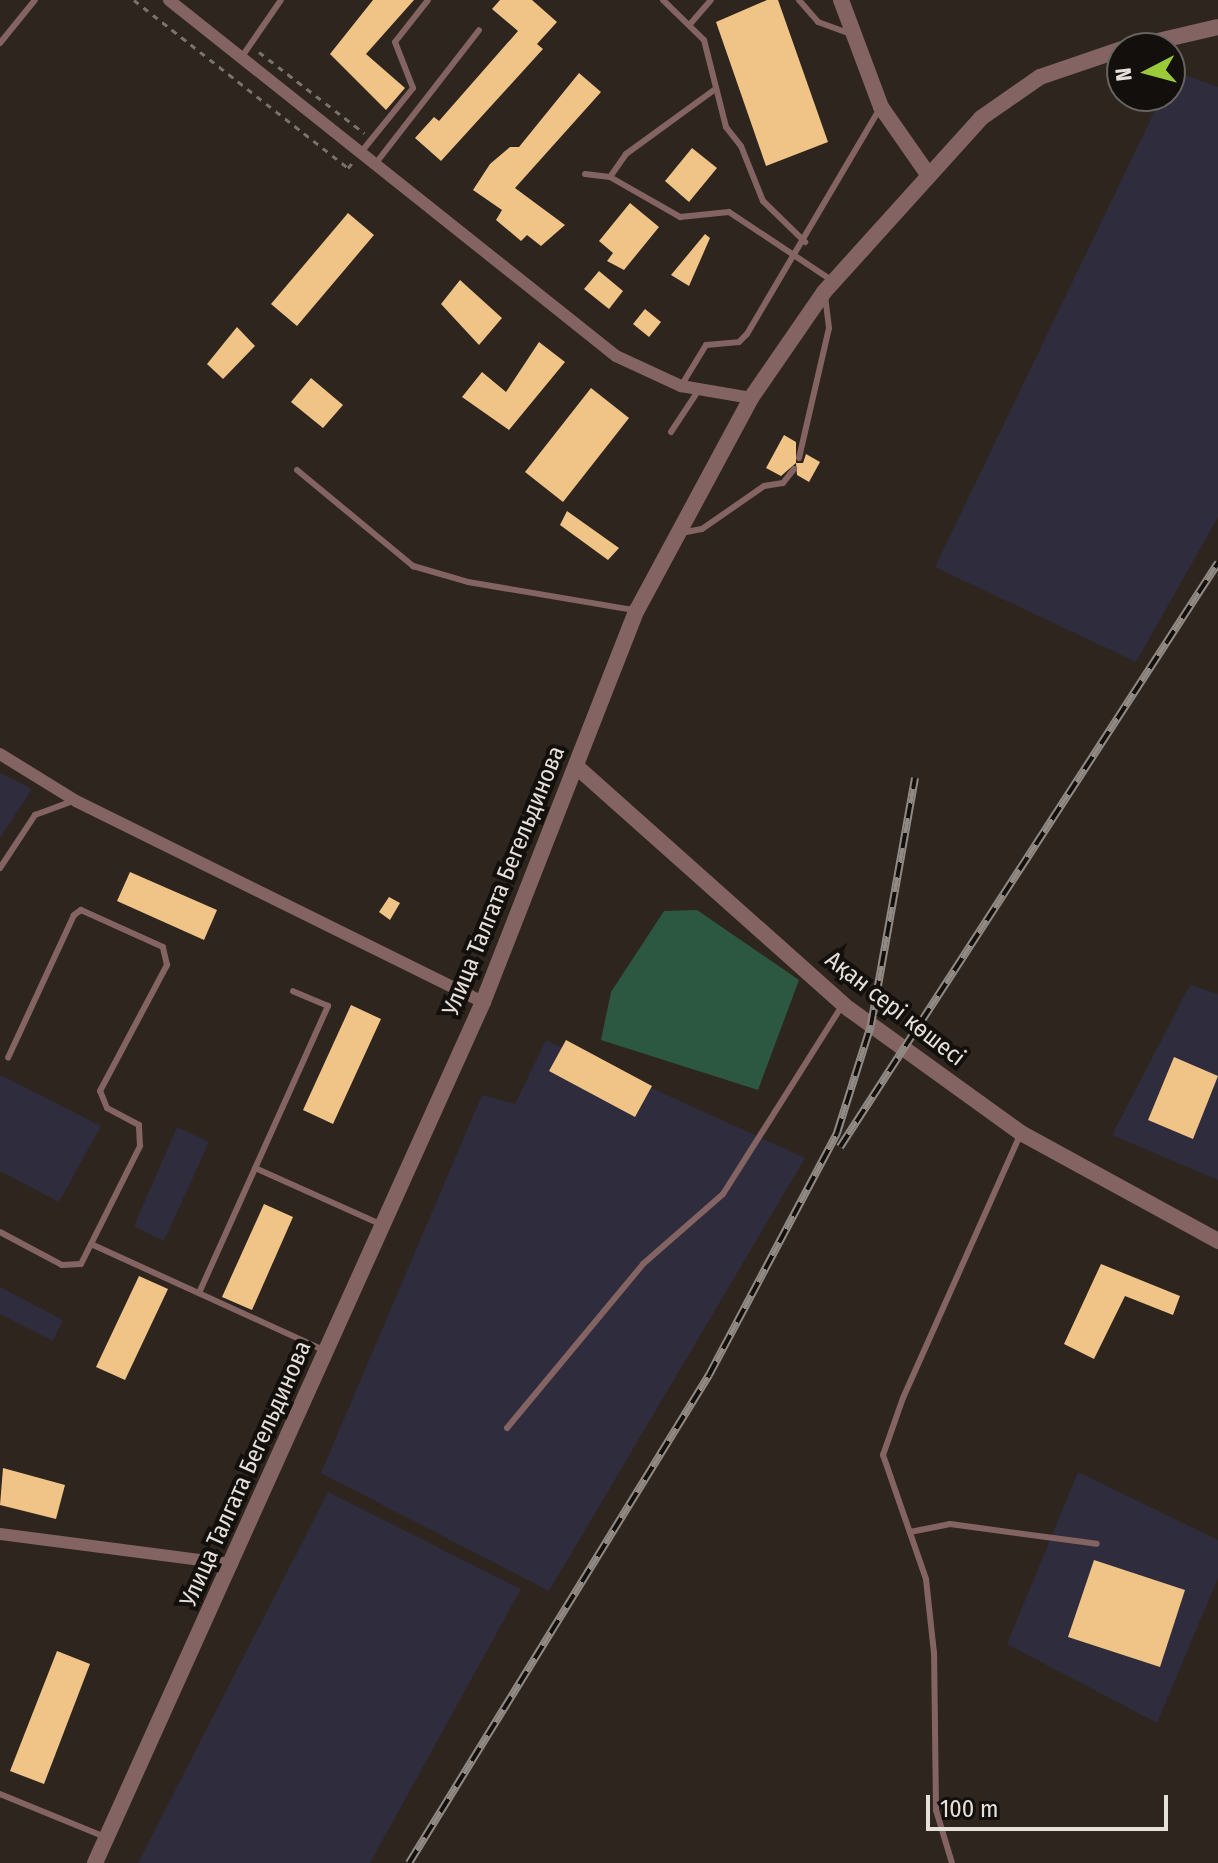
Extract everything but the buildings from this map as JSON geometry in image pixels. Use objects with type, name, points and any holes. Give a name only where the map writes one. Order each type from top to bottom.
[{"type":"street","points":[[169,0],[616,356],[681,386],[751,398]]},
{"type":"street","points":[[841,0],[881,107],[927,173]]},
{"type":"street","points":[[1186,34],[1218,27]]},
{"type":"street","name":"Улица Талгата Бегельдинова","points":[[95,1863],[483,1002],[637,610],[751,398],[829,286],[927,173],[1007,95],[1040,77],[1106,54]]},
{"type":"street","points":[[0,754],[76,801],[483,1002]]},
{"type":"street","name":"Ақан сері көшесі","points":[[577,767],[843,1003],[1021,1133],[1218,1241]]},
{"type":"street","points":[[0,1534],[232,1564]]},
{"type":"lane","points":[[0,43],[35,0]]},
{"type":"lane","points":[[241,58],[281,0]]},
{"type":"lane","points":[[359,154],[413,88],[395,42],[428,0]]},
{"type":"lane","points":[[663,0],[691,23],[713,63],[714,90],[763,201],[805,242]]},
{"type":"lane","points":[[691,23],[711,0]]},
{"type":"lane","points":[[799,0],[818,22],[854,36]]},
{"type":"lane","points":[[374,166],[479,30]]},
{"type":"lane","points":[[610,177],[626,154],[714,90]]},
{"type":"lane","points":[[681,386],[706,345],[739,342],[747,334],[797,257],[881,107]]},
{"type":"lane","points":[[585,174],[610,177],[680,217],[715,210],[729,212],[797,257],[829,286],[829,328],[799,458]]},
{"type":"lane","points":[[671,432],[698,391]]},
{"type":"lane","points":[[677,533],[702,529],[764,486],[783,483],[794,469]]},
{"type":"lane","points":[[297,470],[413,566],[468,582],[637,610]]},
{"type":"lane","points":[[0,868],[35,815],[76,801]]},
{"type":"lane","points":[[0,1232],[72,1267],[81,1264],[143,1136],[139,1125],[107,1108],[100,1091],[167,965],[163,947],[81,910],[74,915],[8,1058]]},
{"type":"lane","points":[[199,1293],[328,1006],[293,991]]},
{"type":"lane","points":[[507,1428],[643,1264],[723,1194],[843,1003]]},
{"type":"lane","points":[[952,1863],[936,1810],[934,1653],[926,1579],[883,1455],[903,1398],[1021,1133]]},
{"type":"lane","points":[[255,1168],[383,1225]]},
{"type":"lane","points":[[91,1244],[328,1351]]},
{"type":"lane","points":[[910,1532],[950,1524],[1097,1544]]},
{"type":"lane","points":[[0,1794],[107,1837]]},
{"type":"path","points":[[134,0],[348,168],[359,154]]},
{"type":"path","points":[[251,45],[372,139]]},
{"type":"shaded area","points":[[1186,75],[1218,87],[1218,517],[1136,662],[935,567],[1154,112],[1186,112]]},
{"type":"shaded area","points":[[0,773],[32,789],[0,838]]},
{"type":"shaded area","points":[[1190,985],[1218,994],[1218,1180],[1112,1135]]},
{"type":"shaded area","points":[[546,1040],[805,1158],[549,1591],[321,1473],[482,1095],[515,1104]]},
{"type":"shaded area","points":[[0,1075],[101,1126],[59,1202],[0,1171]]},
{"type":"shaded area","points":[[177,1127],[209,1142],[164,1241],[134,1226]]},
{"type":"shaded area","points":[[0,1287],[63,1320],[53,1341],[0,1314]]},
{"type":"shaded area","points":[[1078,1472],[1218,1540],[1218,1578],[1157,1723],[1007,1644]]},
{"type":"shaded area","points":[[328,1492],[521,1589],[370,1863],[138,1863]]},
{"type":"green space","points":[[697,910],[799,980],[758,1090],[601,1040],[611,992],[664,911]]},
{"type":"railway","points":[[840,1147],[1218,563]]},
{"type":"railway","points":[[409,1863],[709,1375],[837,1133],[871,1025],[915,778]]}]
